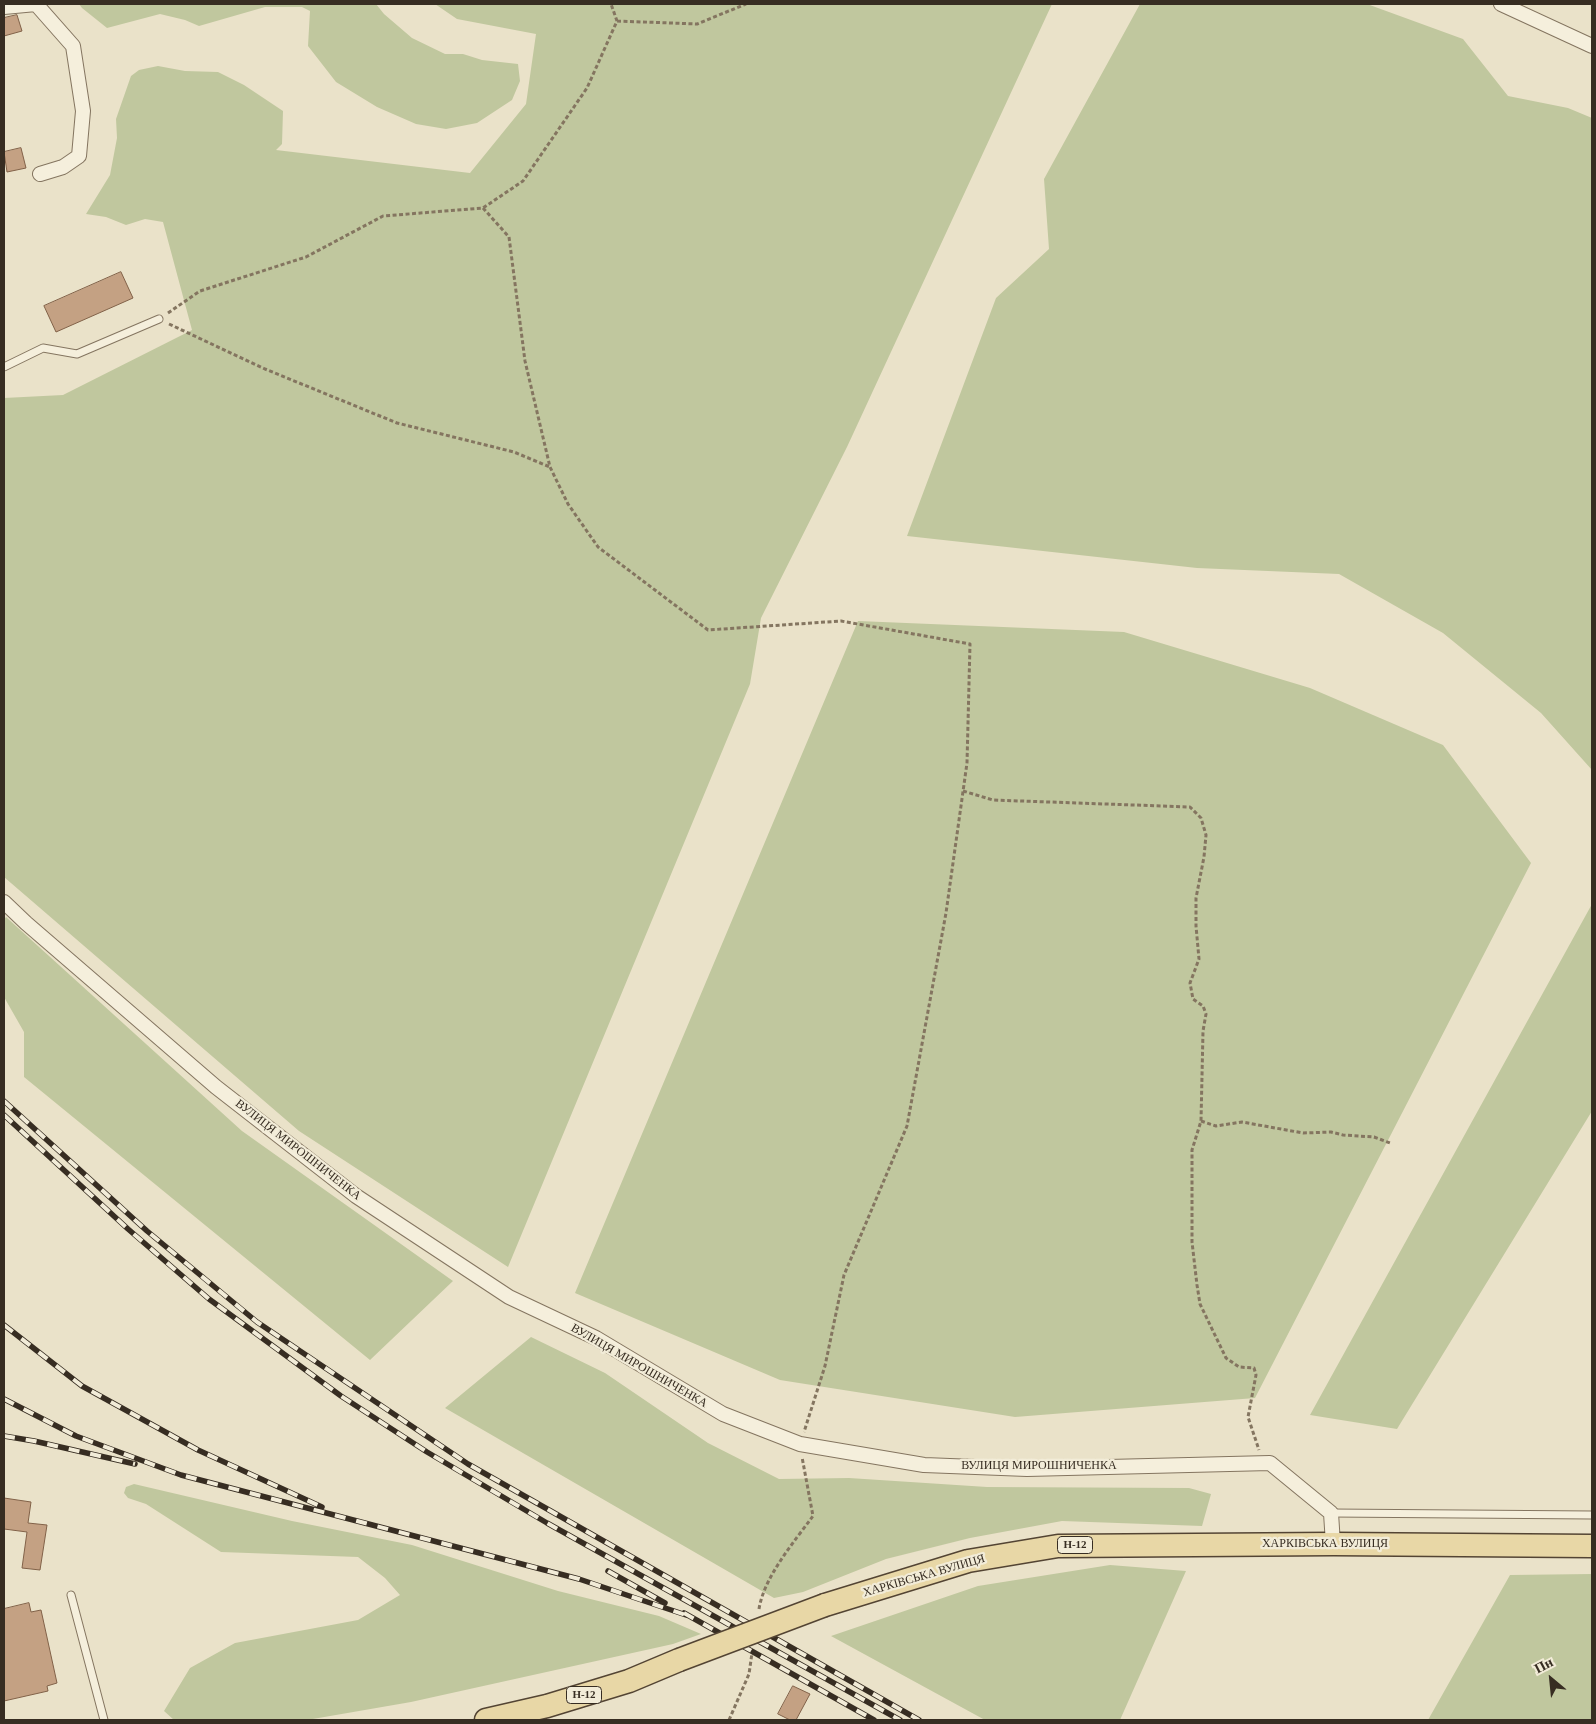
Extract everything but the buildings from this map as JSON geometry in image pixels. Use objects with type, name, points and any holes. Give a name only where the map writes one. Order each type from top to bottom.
[{"type":"main road","name":"ХАРКІВСЬКА ВУЛИЦЯ","points":[[486,1720],[548,1706],[628,1681],[825,1605],[968,1561],[1058,1546],[1333,1544],[1592,1546]]},
{"type":"street","points":[[4,8],[36,4],[73,46],[83,111],[79,156],[63,167],[40,174]]},
{"type":"street","points":[[1502,4],[1592,46]]},
{"type":"street","name":"ВУЛИЦЯ МИРОШНИЧЕНКА","points":[[4,902],[216,1087],[356,1196],[508,1297],[596,1338],[724,1414],[800,1444],[924,1465],[1027,1468],[1270,1464],[1331,1513]]},
{"type":"street","points":[[1331,1513],[1333,1544]]},
{"type":"lane","points":[[4,367],[43,348],[77,354],[159,319]]},
{"type":"lane","points":[[1331,1513],[1592,1515]]},
{"type":"lane","points":[[71,1595],[104,1720]]},
{"type":"path","points":[[159,319],[200,291],[306,257],[383,216],[484,208],[523,181],[587,88],[617,21],[611,4]]},
{"type":"path","points":[[617,21],[697,24],[746,4]]},
{"type":"path","points":[[484,208],[509,237],[525,361],[550,467],[568,504],[598,547],[708,630],[841,621],[970,644],[967,763],[946,913],[907,1126],[844,1275],[825,1366],[800,1444],[813,1516],[778,1565],[761,1601],[759,1610]]},
{"type":"path","points":[[159,319],[265,369],[397,423],[514,452],[550,467]]},
{"type":"path","points":[[963,791],[993,800],[1190,807],[1201,818],[1206,834],[1204,857],[1196,898],[1198,958],[1190,983],[1193,999],[1203,1006],[1206,1014],[1203,1031],[1201,1121],[1192,1150],[1192,1242],[1200,1304],[1226,1358],[1239,1367],[1254,1368],[1256,1375],[1248,1417],[1258,1447],[1260,1464]]},
{"type":"path","points":[[1201,1121],[1216,1126],[1242,1122],[1303,1133],[1331,1132],[1374,1138],[1390,1143]]},
{"type":"path","points":[[728,1720],[749,1674],[754,1646]]},
{"type":"green space","points":[[79,4],[376,4],[384,14],[412,38],[445,54],[463,54],[482,60],[518,64],[520,81],[512,100],[477,123],[446,129],[416,124],[377,107],[336,82],[308,46],[310,11],[302,7],[265,7],[199,26],[185,20],[160,14],[107,28]]},
{"type":"green space","points":[[435,4],[1052,4],[847,447],[761,618],[750,684],[508,1267],[299,1131],[4,877],[4,398],[63,395],[192,330],[163,222],[145,219],[126,225],[106,217],[86,214],[110,175],[117,138],[116,119],[131,76],[139,70],[158,66],[185,71],[218,72],[244,85],[283,111],[282,144],[276,150],[470,173],[526,104],[536,34],[457,19]]},
{"type":"green space","points":[[1140,4],[1367,4],[1463,39],[1508,96],[1568,108],[1592,118],[1592,770],[1541,713],[1443,633],[1339,574],[1197,568],[907,536],[996,298],[1049,249],[1044,179]]},
{"type":"green space","points":[[858,621],[1124,632],[1310,688],[1443,745],[1531,863],[1255,1398],[1015,1417],[780,1380],[575,1293]]},
{"type":"green space","points":[[1592,904],[1592,1111],[1397,1429],[1310,1415]]},
{"type":"green space","points":[[6,917],[242,1131],[453,1281],[370,1360],[24,1077],[24,1032],[4,997],[4,920]]},
{"type":"green space","points":[[531,1337],[605,1373],[708,1443],[779,1479],[849,1478],[987,1487],[1189,1488],[1211,1494],[1202,1526],[1062,1521],[970,1538],[886,1559],[803,1592],[774,1598],[445,1408]]},
{"type":"green space","points":[[134,1484],[292,1521],[412,1545],[558,1591],[659,1616],[701,1634],[673,1644],[411,1702],[307,1720],[174,1720],[164,1711],[190,1668],[235,1643],[358,1620],[400,1595],[385,1578],[358,1557],[221,1552],[146,1504],[128,1498],[124,1493],[126,1487]]},
{"type":"green space","points":[[1110,1565],[1186,1571],[1120,1720],[985,1720],[831,1636],[978,1586]]},
{"type":"green space","points":[[1592,1574],[1592,1720],[1428,1720],[1510,1575]]},
{"type":"railway","points":[[4,1101],[147,1231],[257,1322],[468,1464],[919,1720]]},
{"type":"railway","points":[[4,1115],[128,1229],[209,1299],[341,1396],[427,1452],[547,1523],[900,1720]]},
{"type":"railway","points":[[4,1325],[82,1386],[198,1450],[322,1507]]},
{"type":"railway","points":[[4,1399],[76,1436],[181,1475],[579,1579],[689,1616]]},
{"type":"railway","points":[[4,1436],[135,1464]]},
{"type":"railway","points":[[608,1571],[665,1603]]},
{"type":"railway","points":[[684,1613],[874,1720]]}]
